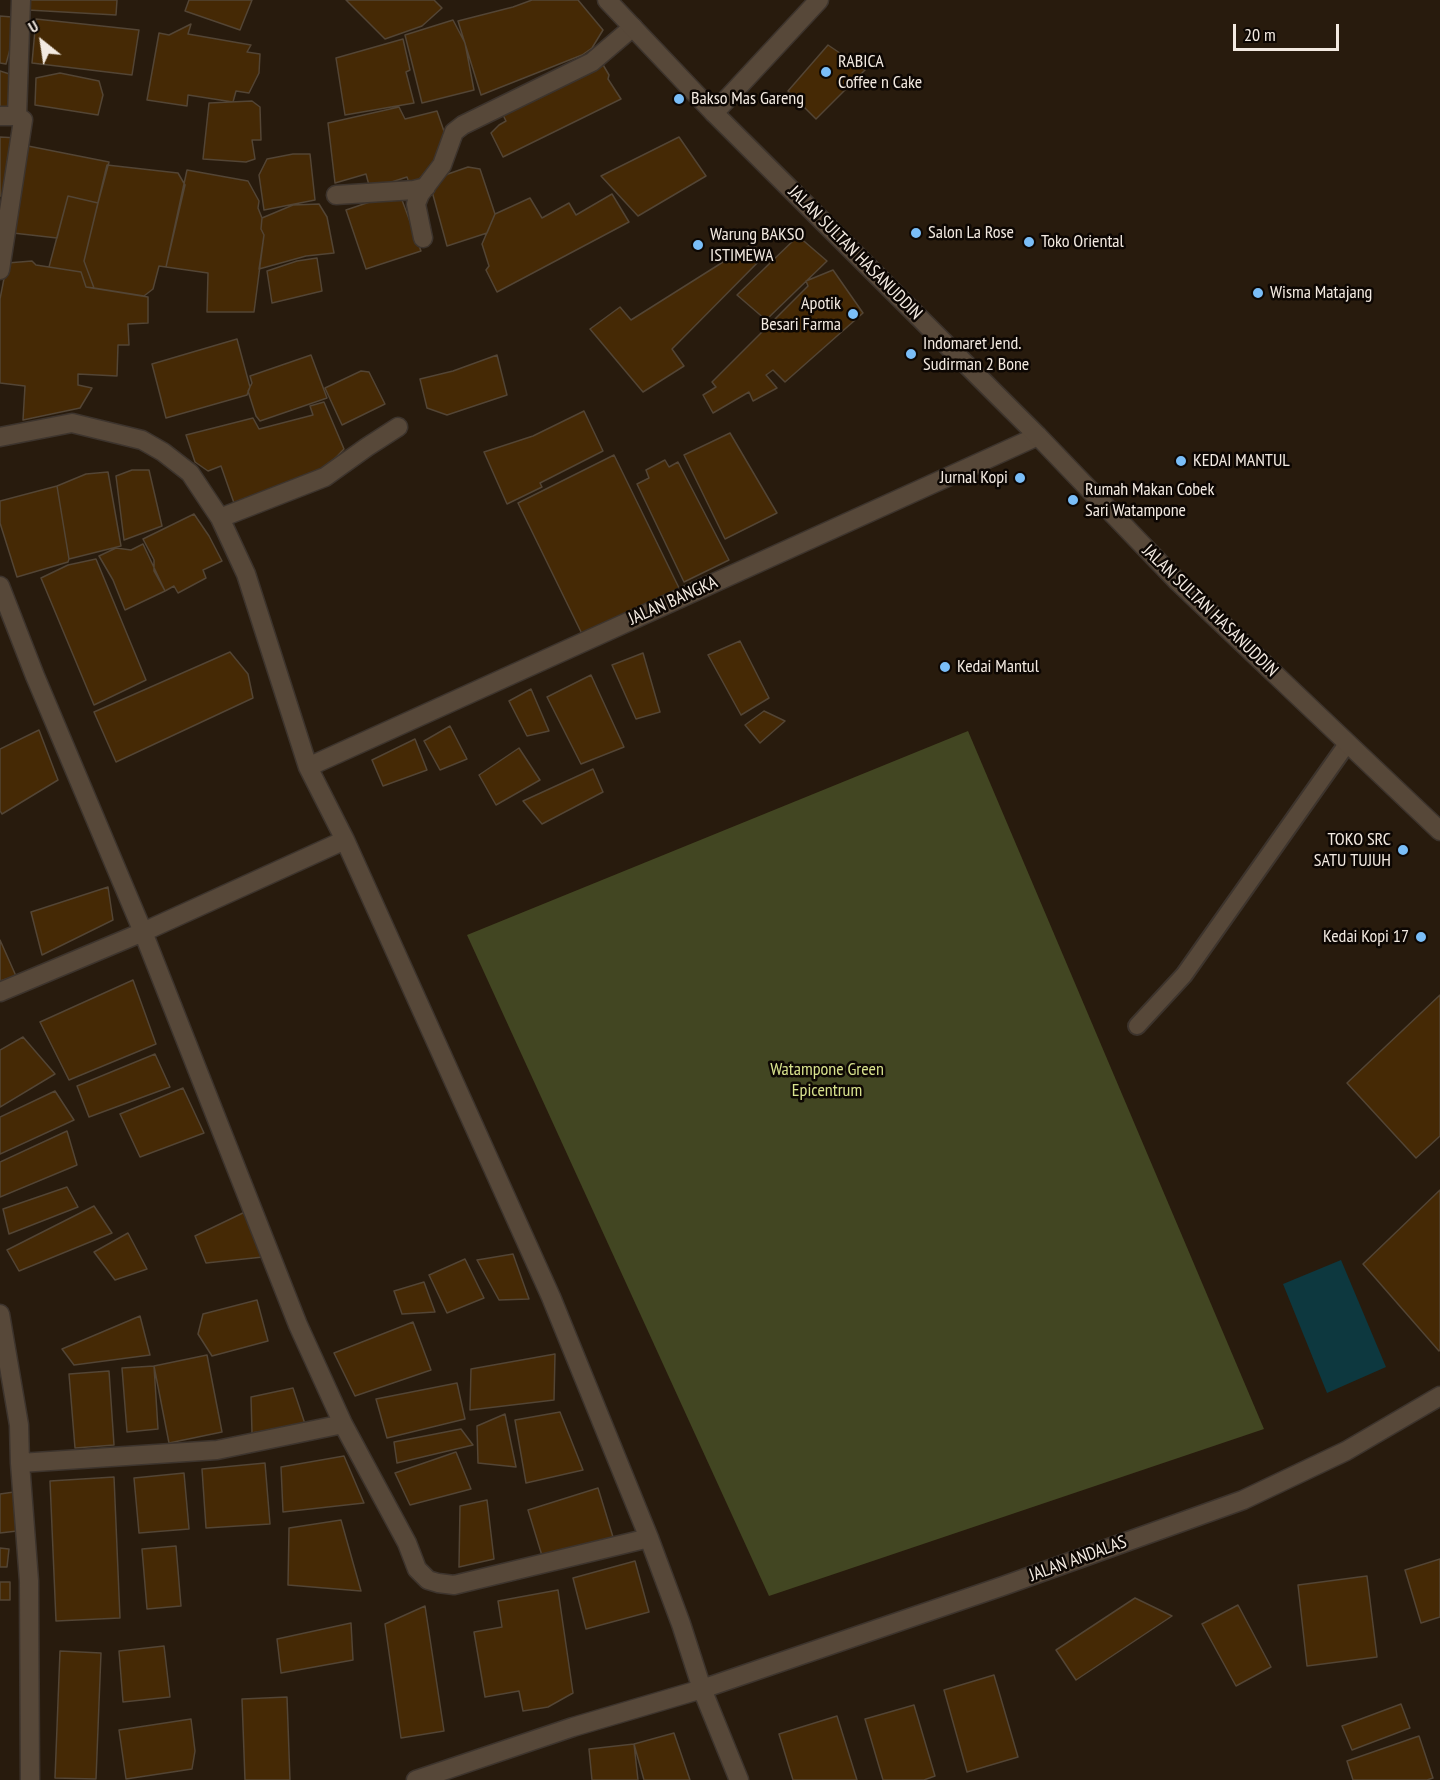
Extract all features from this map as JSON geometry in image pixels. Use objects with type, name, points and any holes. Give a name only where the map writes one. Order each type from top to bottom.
[{"type":"street","points":[[0,270],[23,120],[8,116],[21,0]]},
{"type":"street","name":"JALAN SULTAN HASANUDDIN","points":[[607,0],[714,112],[1038,436],[1178,582],[1440,831]]},
{"type":"street","points":[[714,112],[819,0]]},
{"type":"street","points":[[423,238],[416,204],[420,194],[442,165],[454,132],[463,124],[592,62],[633,27]]},
{"type":"street","points":[[336,195],[414,190],[426,187]]},
{"type":"street","points":[[0,437],[72,423],[142,440],[163,452],[190,473],[220,518],[246,573],[308,767],[345,840],[551,1297],[649,1538],[702,1689],[739,1780]]},
{"type":"street","points":[[220,518],[326,477],[398,427]]},
{"type":"street","name":"JALAN BANGKA","points":[[308,767],[1038,436]]},
{"type":"street","points":[[0,586],[34,676],[143,932],[298,1325],[343,1424],[407,1543],[417,1569],[428,1580],[438,1584],[454,1585],[649,1538]]},
{"type":"street","points":[[0,992],[143,932],[345,840]]},
{"type":"street","points":[[0,1314],[19,1425],[28,1581],[30,1780]]},
{"type":"street","name":"JALAN ANDALAS","points":[[416,1780],[573,1726],[702,1689],[992,1590],[1243,1500],[1346,1451],[1440,1396]]},
{"type":"street","points":[[20,1463],[217,1450],[343,1424]]},
{"type":"lane","points":[[1137,1026],[1184,975],[1347,744]]},
{"type":"green space","name":"Watampone Green Epicentrum","points":[[968,731],[1264,1429],[769,1596],[467,935]]},
{"type":"water","points":[[1341,1260],[1386,1367],[1327,1393],[1283,1284]]},
{"type":"building","points":[[30,0],[117,0],[116,15],[28,10]]},
{"type":"building","points":[[189,0],[252,0],[240,30],[185,11]]},
{"type":"building","points":[[346,0],[434,0],[442,8],[422,26],[385,39]]},
{"type":"building","points":[[532,0],[578,0],[603,30],[592,48],[582,55],[481,95],[458,21]]},
{"type":"building","points":[[0,16],[12,17],[12,42],[6,64],[0,63]]},
{"type":"building","points":[[36,19],[139,30],[132,75],[32,63]]},
{"type":"building","points":[[453,20],[465,43],[474,90],[422,103],[405,35]]},
{"type":"building","points":[[191,24],[188,34],[251,45],[247,52],[260,54],[259,73],[249,93],[236,91],[233,102],[188,95],[187,106],[147,100],[159,33],[169,35]]},
{"type":"building","points":[[403,39],[410,70],[406,72],[414,103],[345,115],[336,58]]},
{"type":"building","points":[[828,45],[865,70],[816,119],[788,91]]},
{"type":"building","points":[[602,63],[609,75],[608,79],[621,99],[503,157],[491,133],[506,121],[501,111]]},
{"type":"building","points":[[0,71],[22,78],[10,113],[0,111]]},
{"type":"building","points":[[60,73],[99,81],[103,95],[98,115],[35,105],[36,78]]},
{"type":"building","points":[[252,101],[260,107],[261,140],[252,140],[255,159],[246,162],[203,159],[209,103]]},
{"type":"building","points":[[399,107],[405,119],[437,111],[446,137],[442,152],[411,189],[407,177],[370,189],[366,174],[335,183],[328,123]]},
{"type":"building","points":[[0,137],[18,138],[9,197],[0,196]]},
{"type":"building","points":[[679,137],[706,176],[638,216],[601,176]]},
{"type":"building","points":[[28,146],[109,162],[98,203],[68,196],[57,238],[13,233]]},
{"type":"building","points":[[293,154],[310,154],[315,200],[264,210],[259,175],[267,159]]},
{"type":"building","points":[[107,165],[178,173],[185,185],[166,267],[159,266],[153,289],[144,296],[94,288],[84,261]]},
{"type":"building","points":[[468,167],[480,169],[495,214],[487,233],[447,246],[430,184]]},
{"type":"building","points":[[187,170],[248,181],[259,201],[261,229],[264,235],[254,312],[207,312],[208,273],[166,267]]},
{"type":"building","points":[[399,192],[421,251],[366,269],[346,210]]},
{"type":"building","points":[[612,194],[629,222],[497,292],[486,270],[489,266],[482,244],[495,214],[530,198],[542,218],[569,203],[576,215]]},
{"type":"building","points":[[68,196],[98,203],[84,261],[94,288],[86,287],[81,272],[49,267]]},
{"type":"building","points":[[319,204],[327,217],[334,253],[306,256],[259,269],[264,235],[261,229],[262,218],[293,205]]},
{"type":"building","points":[[798,236],[827,261],[766,320],[737,295]]},
{"type":"building","points":[[750,245],[768,252],[672,349],[684,366],[643,392],[590,329],[620,307],[631,320]]},
{"type":"building","points":[[317,258],[322,291],[272,303],[267,271],[297,261]]},
{"type":"building","points":[[32,261],[36,265],[81,272],[86,287],[148,297],[148,323],[128,324],[129,345],[118,345],[117,376],[78,374],[78,385],[92,388],[80,408],[23,420],[25,386],[0,383],[0,299],[7,263]]},
{"type":"building","points":[[833,270],[863,313],[785,382],[773,370],[766,375],[777,388],[753,401],[749,392],[713,413],[703,395],[716,387],[712,382],[808,286],[806,281]]},
{"type":"building","points":[[237,339],[250,387],[247,395],[166,418],[152,364]]},
{"type":"building","points":[[311,355],[327,398],[260,421],[256,416],[248,391],[252,383],[250,376]]},
{"type":"building","points":[[497,355],[507,395],[447,415],[427,408],[420,379],[453,371]]},
{"type":"building","points":[[361,371],[369,372],[385,404],[342,425],[325,388]]},
{"type":"building","points":[[324,402],[344,449],[319,475],[234,503],[221,466],[208,471],[195,462],[186,435],[253,418],[259,429],[313,415],[310,406]]},
{"type":"building","points":[[584,411],[603,451],[540,483],[542,487],[507,504],[484,452],[533,436]]},
{"type":"building","points":[[730,433],[777,513],[725,539],[684,455]]},
{"type":"building","points":[[614,455],[681,592],[583,636],[518,503]]},
{"type":"building","points":[[665,460],[669,467],[678,462],[729,560],[684,582],[637,484],[649,478],[646,470]]},
{"type":"building","points":[[132,470],[149,470],[162,526],[124,540],[116,476]]},
{"type":"building","points":[[108,472],[121,546],[69,559],[57,486],[86,474]]},
{"type":"building","points":[[57,486],[68,562],[17,577],[0,523],[0,501]]},
{"type":"building","points":[[194,514],[222,561],[203,570],[206,578],[178,593],[174,586],[165,591],[154,571],[154,560],[143,539]]},
{"type":"building","points":[[143,544],[165,591],[125,610],[113,580],[99,556],[116,548],[131,550]]},
{"type":"building","points":[[96,559],[146,680],[94,705],[41,578],[68,565]]},
{"type":"building","points":[[740,641],[769,698],[741,715],[708,655]]},
{"type":"building","points":[[230,652],[248,674],[253,698],[116,762],[94,712]]},
{"type":"building","points":[[643,653],[660,712],[636,719],[612,665]]},
{"type":"building","points":[[591,675],[624,747],[581,764],[547,697]]},
{"type":"building","points":[[531,689],[549,731],[527,736],[509,701]]},
{"type":"building","points":[[764,711],[785,721],[760,743],[745,725]]},
{"type":"building","points":[[450,726],[467,759],[440,770],[424,741]]},
{"type":"building","points":[[39,730],[58,780],[2,814],[0,811],[0,749]]},
{"type":"building","points":[[415,739],[427,770],[383,786],[372,760]]},
{"type":"building","points":[[519,748],[540,780],[496,805],[479,775]]},
{"type":"building","points":[[593,769],[603,792],[542,824],[523,801]]},
{"type":"building","points":[[108,887],[113,920],[42,955],[31,912]]},
{"type":"building","points":[[0,940],[16,976],[0,981]]},
{"type":"building","points":[[133,980],[156,1044],[69,1080],[40,1022]]},
{"type":"building","points":[[1440,995],[1440,1136],[1416,1158],[1347,1083]]},
{"type":"building","points":[[23,1037],[55,1074],[0,1107],[0,1050]]},
{"type":"building","points":[[155,1054],[170,1087],[89,1117],[77,1086]]},
{"type":"building","points":[[183,1088],[204,1133],[140,1157],[120,1114]]},
{"type":"building","points":[[55,1091],[74,1120],[0,1154],[0,1117]]},
{"type":"building","points":[[67,1131],[77,1165],[0,1197],[0,1162]]},
{"type":"building","points":[[67,1187],[78,1207],[9,1234],[3,1209]]},
{"type":"building","points":[[1440,1190],[1440,1350],[1439,1351],[1363,1264]]},
{"type":"building","points":[[94,1206],[112,1233],[19,1271],[7,1250]]},
{"type":"building","points":[[247,1211],[263,1257],[206,1263],[195,1236]]},
{"type":"building","points":[[128,1233],[147,1269],[115,1280],[94,1252]]},
{"type":"building","points":[[513,1254],[529,1299],[499,1300],[477,1260]]},
{"type":"building","points":[[465,1259],[484,1298],[447,1313],[429,1275]]},
{"type":"building","points":[[424,1282],[435,1312],[402,1314],[394,1291]]},
{"type":"building","points":[[257,1300],[268,1341],[212,1356],[198,1334],[203,1314]]},
{"type":"building","points":[[140,1316],[150,1355],[74,1365],[62,1349]]},
{"type":"building","points":[[413,1322],[431,1370],[355,1396],[334,1353]]},
{"type":"building","points":[[555,1354],[554,1400],[470,1410],[471,1369]]},
{"type":"building","points":[[207,1355],[222,1432],[169,1443],[154,1366]]},
{"type":"building","points":[[154,1366],[158,1429],[127,1432],[122,1368]]},
{"type":"building","points":[[109,1371],[114,1445],[75,1448],[69,1374]]},
{"type":"building","points":[[457,1383],[465,1419],[387,1438],[376,1399]]},
{"type":"building","points":[[293,1388],[305,1424],[252,1433],[251,1397]]},
{"type":"building","points":[[560,1412],[583,1470],[526,1483],[515,1420]]},
{"type":"building","points":[[505,1414],[516,1467],[478,1463],[477,1426]]},
{"type":"building","points":[[461,1429],[473,1445],[397,1463],[394,1442]]},
{"type":"building","points":[[456,1452],[471,1489],[410,1505],[395,1473]]},
{"type":"building","points":[[344,1456],[364,1503],[283,1512],[281,1467]]},
{"type":"building","points":[[265,1463],[270,1524],[206,1528],[202,1469]]},
{"type":"building","points":[[184,1473],[189,1529],[139,1533],[134,1478]]},
{"type":"building","points":[[114,1477],[120,1618],[56,1621],[50,1481]]},
{"type":"building","points":[[598,1488],[613,1537],[543,1559],[528,1510]]},
{"type":"building","points":[[14,1492],[17,1531],[0,1533],[0,1494]]},
{"type":"building","points":[[487,1500],[494,1559],[459,1567],[460,1506]]},
{"type":"building","points":[[341,1520],[361,1591],[288,1585],[289,1528]]},
{"type":"building","points":[[176,1546],[181,1606],[147,1609],[142,1549]]},
{"type":"building","points":[[0,1548],[9,1549],[7,1567],[0,1567]]},
{"type":"building","points":[[1440,1559],[1440,1617],[1421,1623],[1405,1570]]},
{"type":"building","points":[[635,1561],[649,1612],[586,1629],[573,1578]]},
{"type":"building","points":[[1367,1576],[1377,1657],[1307,1666],[1298,1585]]},
{"type":"building","points":[[0,1582],[10,1582],[10,1600],[0,1600]]},
{"type":"building","points":[[558,1590],[573,1693],[548,1707],[523,1711],[519,1691],[485,1697],[474,1632],[502,1627],[498,1601]]},
{"type":"building","points":[[1135,1598],[1172,1616],[1076,1680],[1056,1650]]},
{"type":"building","points":[[1238,1605],[1271,1667],[1236,1686],[1202,1624]]},
{"type":"building","points":[[425,1606],[444,1731],[401,1738],[385,1624]]},
{"type":"building","points":[[351,1623],[353,1660],[281,1673],[277,1639]]},
{"type":"building","points":[[164,1646],[170,1697],[123,1702],[119,1651]]},
{"type":"building","points":[[60,1651],[101,1653],[96,1779],[55,1778]]},
{"type":"building","points":[[994,1675],[1018,1757],[967,1772],[944,1690]]},
{"type":"building","points":[[287,1697],[290,1780],[245,1780],[242,1699]]},
{"type":"building","points":[[1401,1704],[1410,1728],[1352,1750],[1342,1726]]},
{"type":"building","points":[[914,1705],[935,1776],[924,1780],[883,1780],[865,1719]]},
{"type":"building","points":[[837,1716],[857,1780],[793,1780],[779,1734]]},
{"type":"building","points":[[191,1719],[195,1751],[192,1769],[126,1779],[119,1730]]},
{"type":"building","points":[[674,1733],[690,1780],[644,1780],[634,1744]]},
{"type":"building","points":[[1419,1736],[1433,1778],[1427,1780],[1353,1780],[1347,1761]]},
{"type":"building","points":[[634,1744],[638,1780],[592,1780],[589,1749]]},
{"type":"place","name":"RABICA Coffee n Cake","points":[[826,72]]},
{"type":"place","name":"Bakso Mas Gareng","points":[[679,99]]},
{"type":"place","name":"Salon La Rose","points":[[916,233]]},
{"type":"place","name":"Toko Oriental","points":[[1029,242]]},
{"type":"place","name":"Warung BAKSO ISTIMEWA","points":[[698,245]]},
{"type":"place","name":"Wisma Matajang","points":[[1258,293]]},
{"type":"place","name":"Apotik Besari Farma","points":[[853,314]]},
{"type":"place","name":"Indomaret Jend. Sudirman 2 Bone","points":[[911,354]]},
{"type":"place","name":"KEDAI MANTUL","points":[[1181,461]]},
{"type":"place","name":"Jurnal Kopi","points":[[1020,478]]},
{"type":"place","name":"Rumah Makan Cobek Sari Watampone","points":[[1073,500]]},
{"type":"place","name":"Kedai Mantul","points":[[945,667]]},
{"type":"place","name":"TOKO SRC SATU TUJUH","points":[[1403,850]]},
{"type":"place","name":"Kedai Kopi 17","points":[[1421,937]]}]
